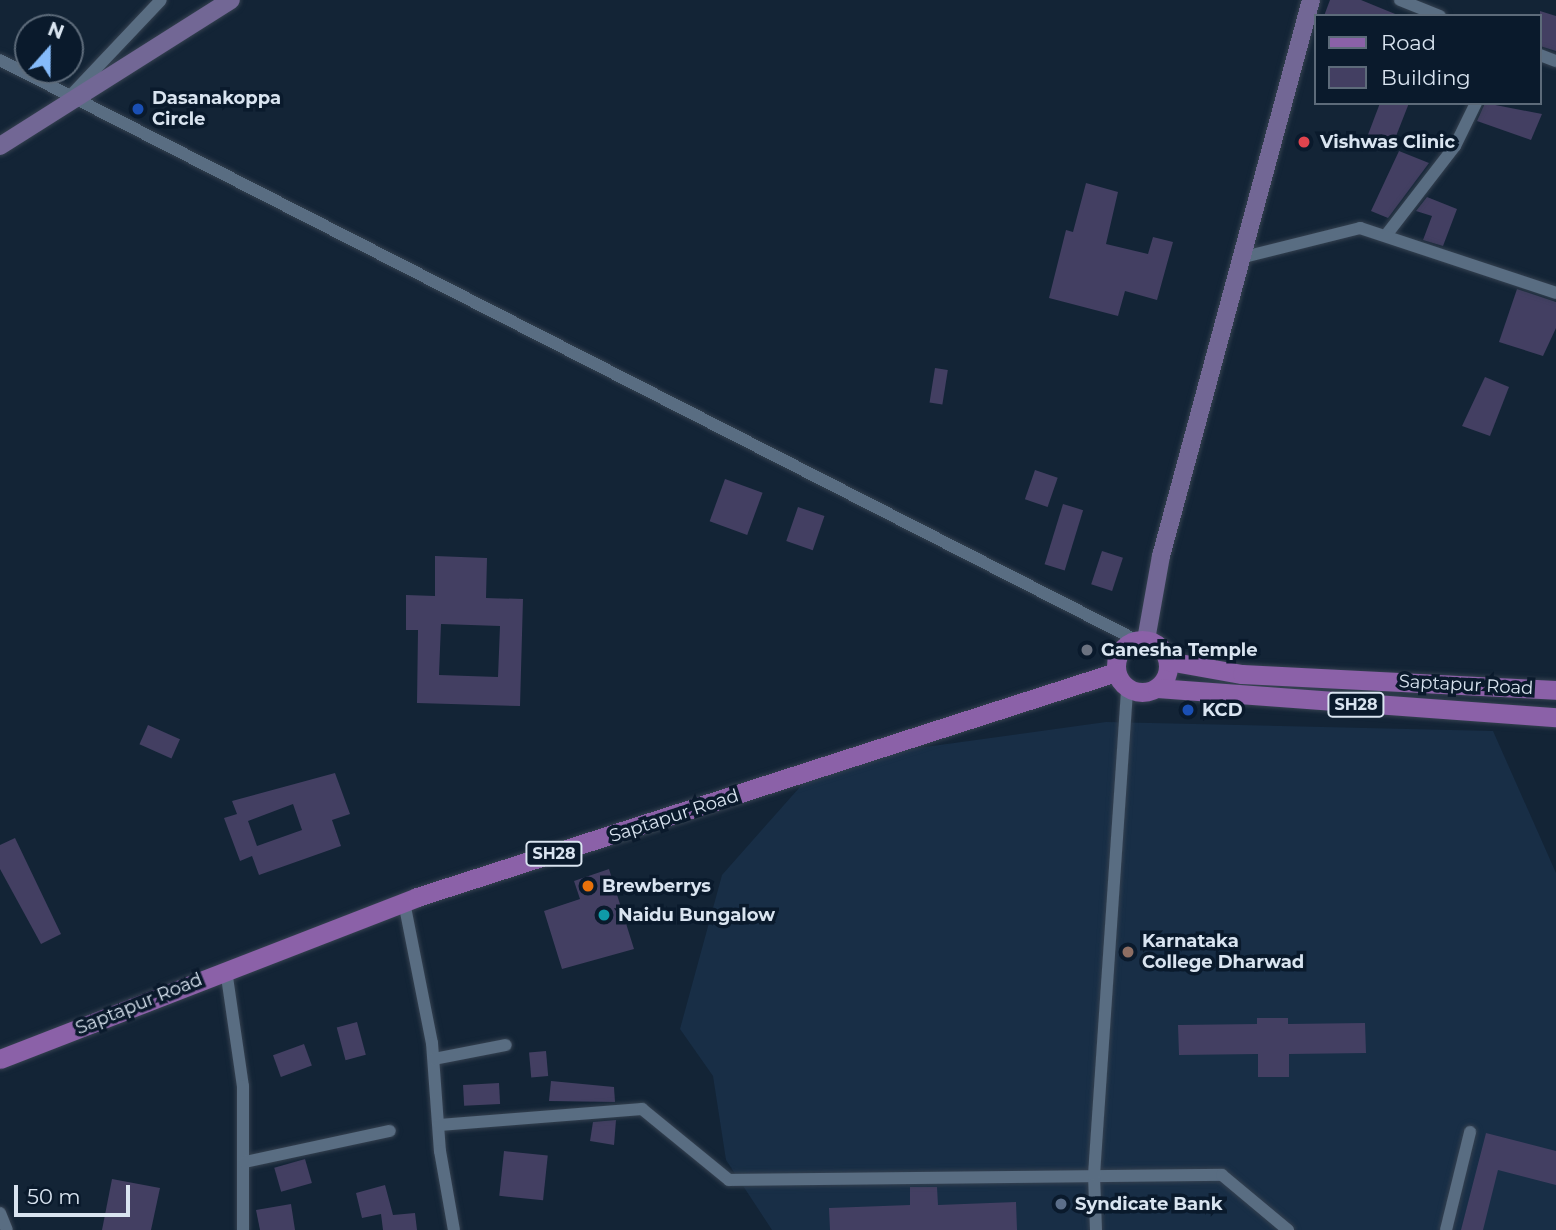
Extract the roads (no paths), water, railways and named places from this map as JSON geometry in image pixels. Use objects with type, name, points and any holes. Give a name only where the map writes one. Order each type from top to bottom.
[{"type":"main road","points":[[1141,640],[1168,661],[1157,688],[1127,688],[1116,672],[1119,652],[1141,640]]},
{"type":"main road","name":"Saptapur Road","points":[[1168,661],[1241,674],[1556,690]]},
{"type":"main road","name":"Saptapur Road","points":[[0,1059],[404,902],[1116,672]]},
{"type":"main road","name":"Saptapur Road","points":[[1157,688],[1556,717]]},
{"type":"street","points":[[68,99],[161,0]]},
{"type":"street","points":[[0,146],[68,99],[231,0]]},
{"type":"street","points":[[0,60],[68,99],[464,294],[1141,640],[1240,258],[1311,0]]},
{"type":"street","points":[[1400,0],[1435,14]]},
{"type":"street","points":[[1387,234],[1455,146],[1475,105]]},
{"type":"street","points":[[1240,258],[1360,228],[1387,234],[1556,293]]},
{"type":"street","points":[[1096,1230],[1094,1175],[1127,688]]},
{"type":"street","points":[[404,902],[433,1059],[454,1230]]},
{"type":"street","points":[[226,970],[243,1086],[243,1230]]},
{"type":"street","points":[[433,1059],[506,1045]]},
{"type":"street","points":[[439,1125],[642,1109],[729,1180],[1222,1175],[1288,1230]]},
{"type":"street","points":[[245,1162],[390,1131]]},
{"type":"street","points":[[1446,1230],[1470,1132]]},
{"type":"street","points":[[0,1213],[7,1230]]},
{"type":"place","name":"Dasanakoppa Circle","points":[[138,109]]},
{"type":"place","name":"Vishwas Clinic","points":[[1304,142]]},
{"type":"place","name":"Ganesha Temple","points":[[1087,650]]},
{"type":"place","name":"KCD","points":[[1188,710]]},
{"type":"place","name":"Brewberrys","points":[[588,886]]},
{"type":"place","name":"Naidu Bungalow","points":[[604,915]]},
{"type":"place","name":"Karnataka College Dharwad","points":[[1128,952]]},
{"type":"place","name":"Syndicate Bank","points":[[1061,1204]]}]
